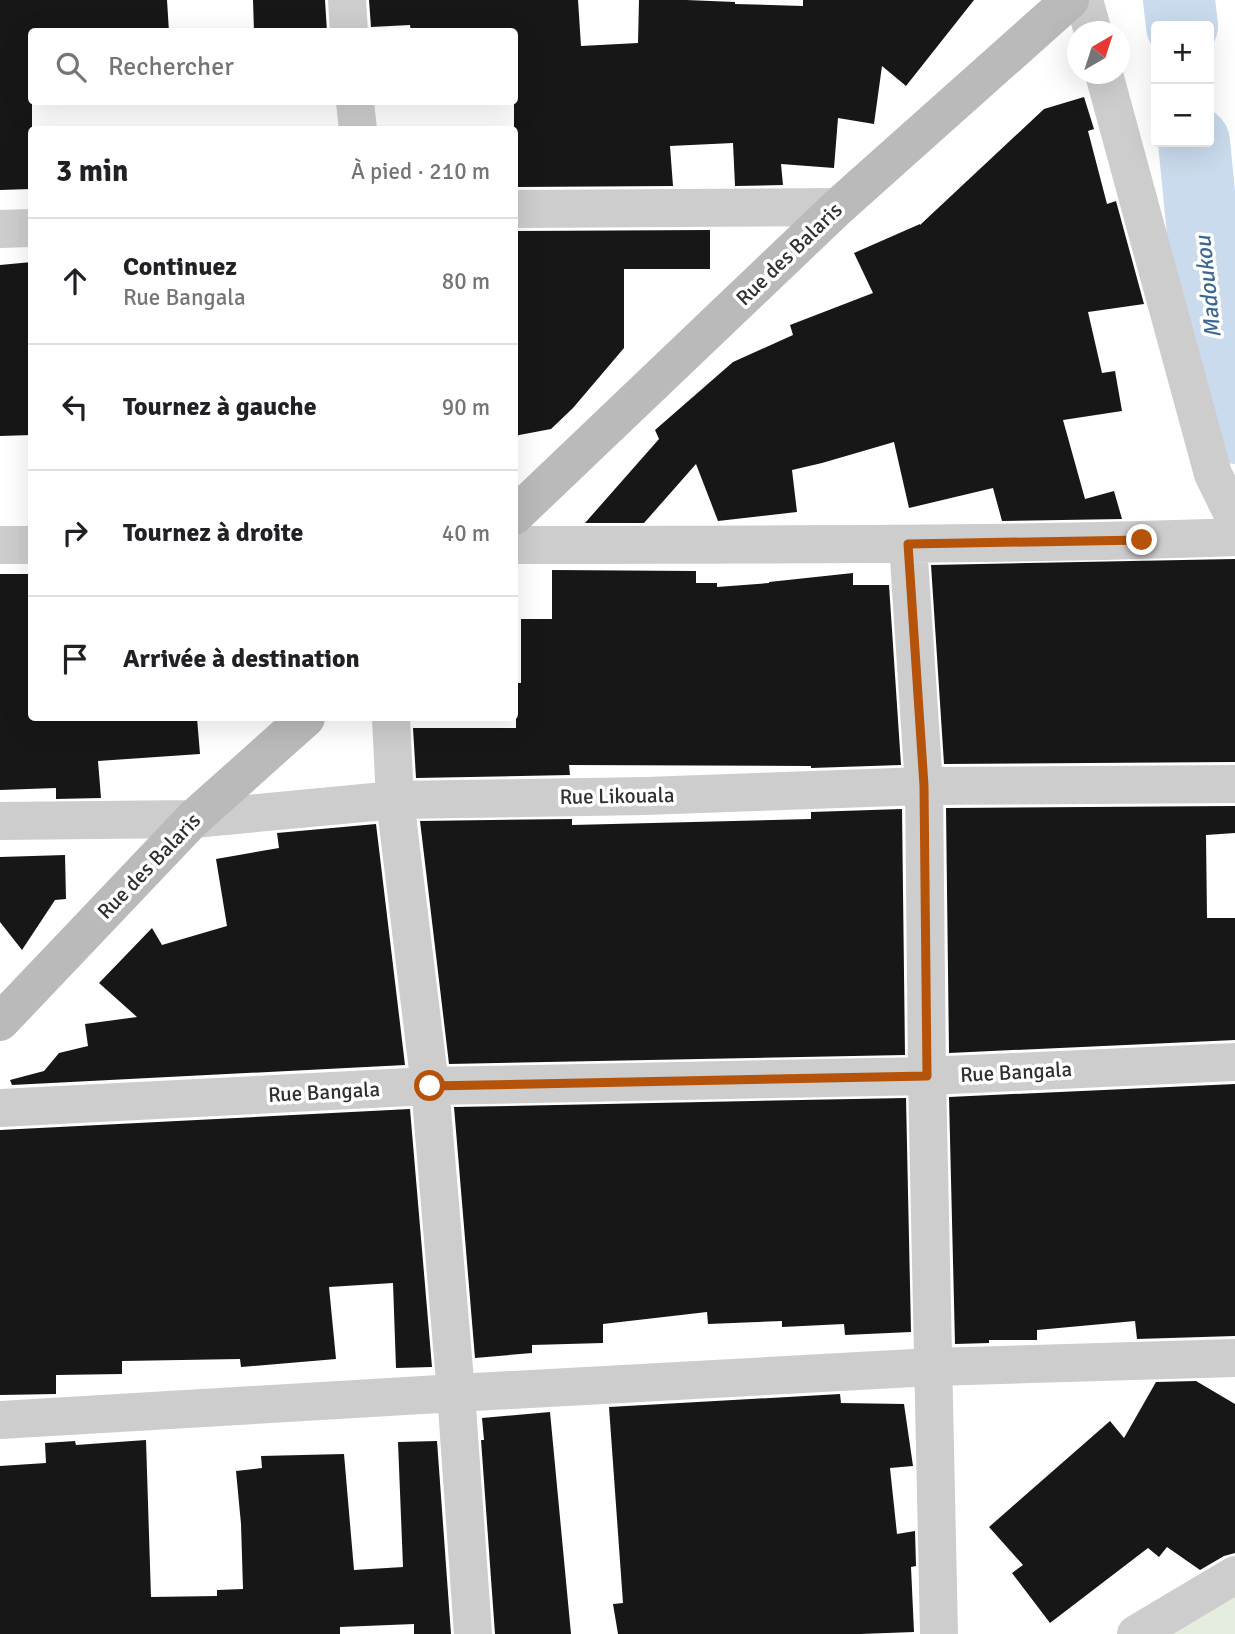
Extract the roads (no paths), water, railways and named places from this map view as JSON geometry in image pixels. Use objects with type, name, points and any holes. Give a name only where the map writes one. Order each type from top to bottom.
[{"type":"main road","name":"Rue des Balaris","points":[[518,512],[838,207],[1070,0]]},
{"type":"main road","name":"Rue des Balaris","points":[[0,1022],[193,819],[303,721]]},
{"type":"street","points":[[347,0],[349,28]]},
{"type":"street","points":[[1084,0],[1090,21]]},
{"type":"street","points":[[1107,84],[1213,474],[1235,519]]},
{"type":"street","points":[[355,105],[358,126]]},
{"type":"street","points":[[518,209],[838,207]]},
{"type":"street","points":[[0,229],[28,228]]},
{"type":"street","points":[[518,545],[908,544],[1235,537]]},
{"type":"street","points":[[908,544],[924,786],[932,1367],[939,1634]]},
{"type":"street","points":[[0,545],[28,545]]},
{"type":"street","points":[[391,721],[394,800],[430,1086],[473,1634]]},
{"type":"street","name":"Rue Likouala","points":[[0,821],[193,819],[394,800],[646,796],[924,786],[1235,784]]},
{"type":"street","name":"Rue Bangala","points":[[0,1108],[430,1086],[927,1076],[1235,1062]]},
{"type":"street","points":[[0,1420],[932,1367],[1235,1358]]},
{"type":"street","points":[[1136,1634],[1235,1575]]},
{"type":"waterway","name":"Madoukou","points":[[1179,0],[1181,21]]},
{"type":"waterway","name":"Madoukou","points":[[1194,147],[1218,386],[1235,428]]}]
